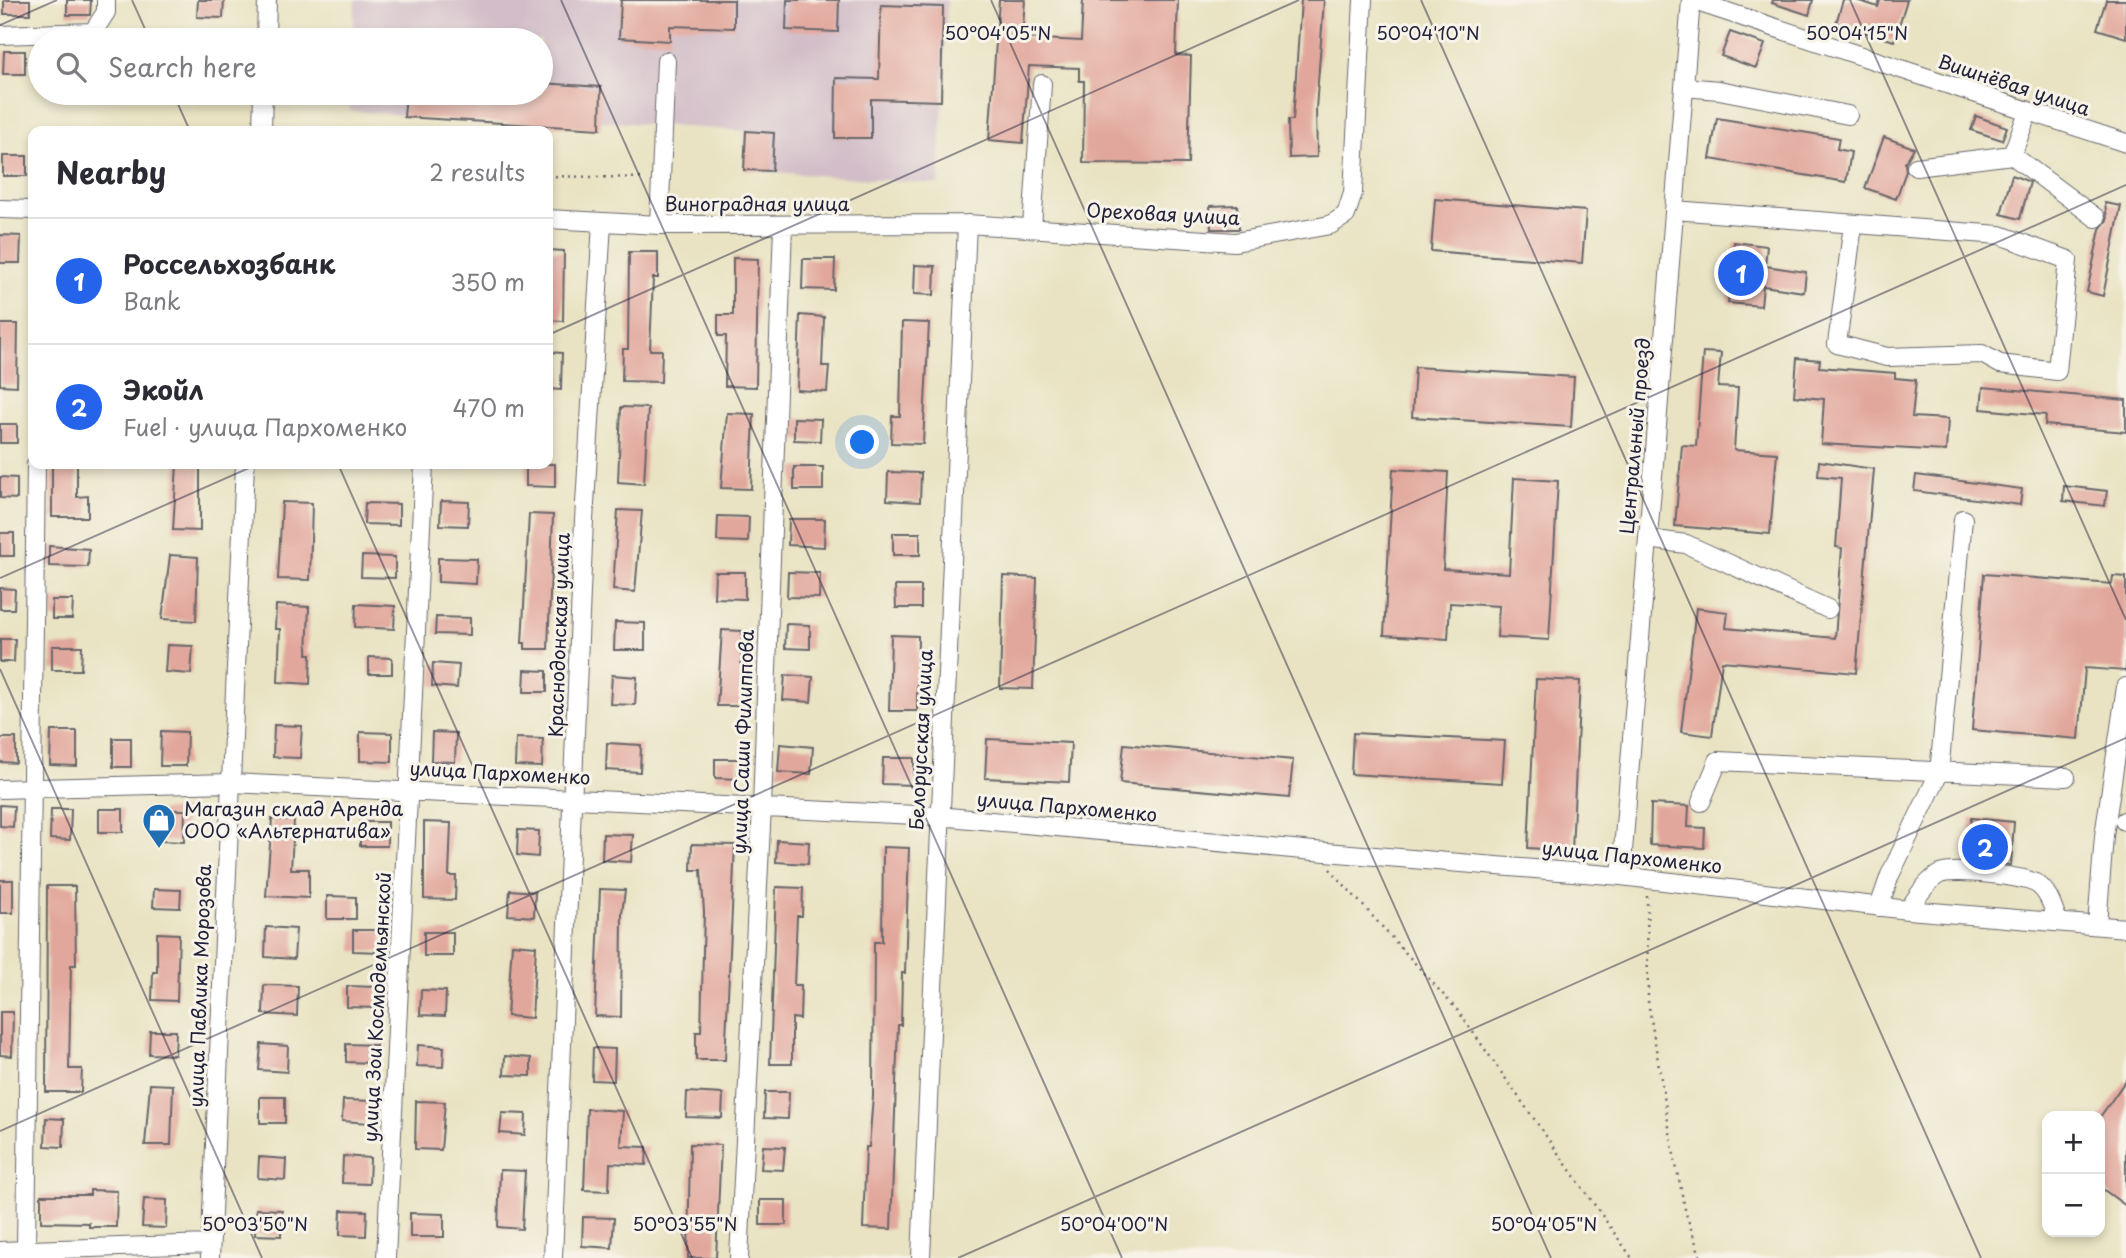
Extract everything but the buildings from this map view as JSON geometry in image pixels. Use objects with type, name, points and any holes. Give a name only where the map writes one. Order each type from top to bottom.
[{"type":"street","points":[[96,28],[106,12],[106,0]]},
{"type":"street","points":[[266,28],[267,0]]},
{"type":"street","name":"Ореховая улица","points":[[967,224],[1235,242],[1330,225],[1346,215],[1353,193],[1363,0]]},
{"type":"street","name":"Центральный проезд","points":[[1621,876],[1691,0]]},
{"type":"street","name":"Вишнёвая улица","points":[[1691,0],[2126,143]]},
{"type":"street","points":[[0,35],[28,34]]},
{"type":"street","points":[[659,225],[666,61]]},
{"type":"street","points":[[1032,227],[1042,84]]},
{"type":"street","points":[[1684,87],[1719,90],[1848,115]]},
{"type":"street","points":[[262,126],[263,105]]},
{"type":"street","points":[[2012,155],[2028,112]]},
{"type":"street","points":[[1916,167],[2012,155],[2095,218]]},
{"type":"street","points":[[0,209],[28,209]]},
{"type":"street","points":[[1674,210],[2000,235],[2068,260],[2057,371],[2000,365],[1982,355],[1887,357],[1837,344],[1853,225]]},
{"type":"street","name":"Виноградная улица","points":[[553,219],[659,225],[967,224]]},
{"type":"street","name":"Краснодонская улица","points":[[553,1258],[584,520],[602,223]]},
{"type":"street","name":"Белорусская улица","points":[[921,1258],[967,224]]},
{"type":"street","name":"улица Саши Филиппова","points":[[739,1258],[762,807],[783,226]]},
{"type":"street","points":[[26,1250],[36,469]]},
{"type":"street","name":"улица Павлика Морозова","points":[[210,1251],[229,783],[246,469]]},
{"type":"street","name":"улица Зои Космодемьянской","points":[[386,1258],[424,469]]},
{"type":"street","points":[[1879,907],[1890,875],[1940,773],[1963,519]]},
{"type":"street","points":[[1648,539],[1686,544],[1828,609]]},
{"type":"street","points":[[2097,925],[2104,836],[2126,687]]},
{"type":"street","points":[[1701,802],[1718,761],[2066,777]]},
{"type":"street","name":"улица Пархоменко","points":[[0,789],[229,783],[939,816],[1314,851],[1647,878],[1879,907],[2126,928]]},
{"type":"street","points":[[1908,910],[1931,881],[1950,872],[2023,878],[2036,883],[2045,891],[2058,921]]},
{"type":"street","points":[[0,1251],[210,1251]]},
{"type":"path","points":[[553,176],[661,179]]},
{"type":"path","points":[[1314,851],[1458,1011],[1632,1258]]},
{"type":"path","points":[[1647,878],[1648,1002],[1686,1214],[1701,1258]]},
{"type":"shaded area","points":[[355,0],[947,0],[939,184],[744,170],[745,131],[601,121],[600,129],[350,111],[350,105],[553,105],[553,28],[354,28]]},
{"type":"place","name":"Россельхозбанк","points":[[1741,273]]},
{"type":"place","name":"Экойл","points":[[1985,847]]},
{"type":"place","name":"Магазин склад Аренда ООО «Альтернатива»","points":[[159,850]]}]
